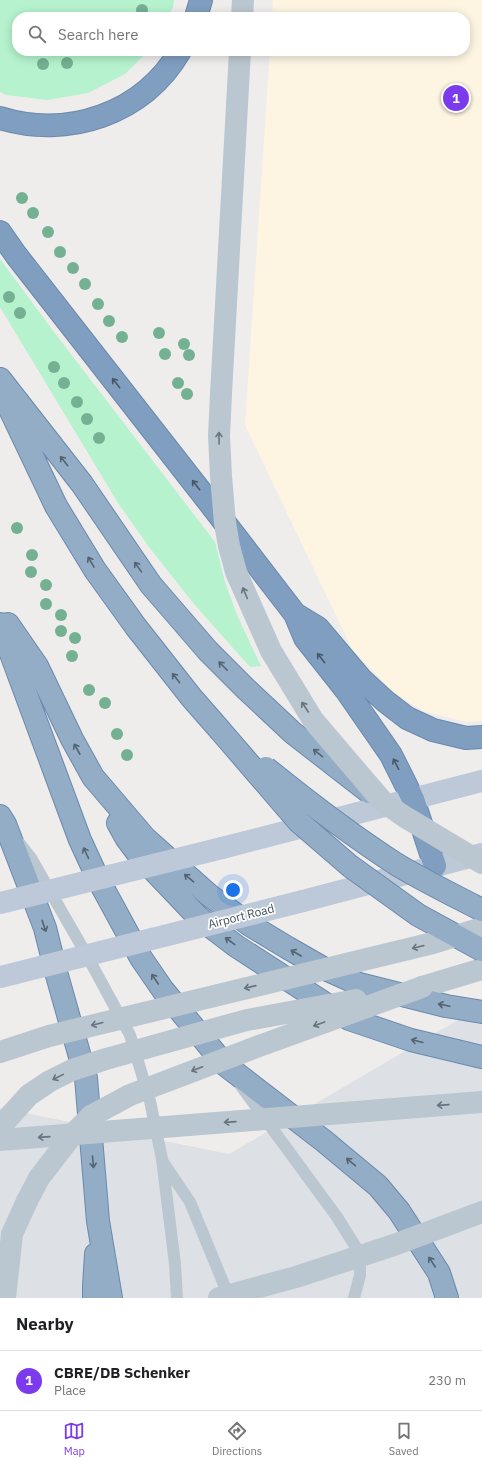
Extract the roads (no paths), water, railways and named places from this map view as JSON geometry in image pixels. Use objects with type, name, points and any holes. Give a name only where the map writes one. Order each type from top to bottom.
[{"type":"highway","points":[[197,12],[201,0]]},
{"type":"highway","points":[[0,118],[32,125],[74,124],[95,119],[126,105],[140,96],[171,66],[177,56]]},
{"type":"highway","points":[[0,232],[16,255],[295,614],[305,638],[346,690],[391,755],[413,799],[435,866]]},
{"type":"highway","points":[[0,378],[82,484],[152,585],[208,651],[293,733],[334,766],[383,802]]},
{"type":"highway","points":[[0,387],[56,506],[95,570],[136,627],[191,697],[299,822],[350,866],[418,915],[482,950]]},
{"type":"highway","points":[[0,612],[37,666],[72,738],[127,839],[139,855],[198,917],[236,946],[349,1019],[411,1040],[482,1057]]},
{"type":"highway","points":[[295,614],[318,628],[361,679],[385,701],[407,718],[433,730],[466,738],[482,737]]},
{"type":"highway","points":[[0,624],[80,840],[98,879],[137,951],[163,990],[224,1064],[324,1141],[378,1186],[399,1210],[439,1273],[447,1298]]},
{"type":"highway","points":[[219,729],[308,802],[346,830],[397,864],[482,910]]},
{"type":"highway","points":[[93,778],[146,838],[178,869],[209,895],[250,925],[288,948],[323,968],[359,984],[446,1006],[482,1012]]},
{"type":"highway","points":[[2,820],[46,928],[56,972],[86,1078],[98,1221],[111,1298]]},
{"type":"highway","points":[[94,1298],[98,1221]]},
{"type":"main road","points":[[0,903],[482,781]]},
{"type":"main road","name":"Airport Road","points":[[0,976],[482,854]]},
{"type":"street","points":[[242,12],[243,0]]},
{"type":"street","points":[[240,56],[219,436],[222,498],[229,546],[236,572],[270,651],[313,720],[383,802],[404,818],[482,863]]},
{"type":"street","points":[[0,1052],[49,1036],[433,943],[482,928]]},
{"type":"street","points":[[5,1298],[12,1234],[27,1201],[39,1178],[73,1134],[91,1116],[130,1095],[259,1046],[422,987],[482,969]]},
{"type":"street","points":[[0,1127],[29,1096],[50,1081],[72,1070],[106,1059],[247,1020],[422,987]]},
{"type":"street","points":[[0,1140],[482,1102]]},
{"type":"street","points":[[220,1298],[296,1277],[394,1246],[482,1212]]},
{"type":"lane","points":[[2,820],[31,858],[85,952],[130,1036],[150,1101],[162,1159],[175,1264],[177,1298]]},
{"type":"lane","points":[[224,1064],[269,1122],[354,1243],[360,1262],[360,1275],[354,1298]]},
{"type":"lane","points":[[162,1159],[190,1202],[225,1287],[232,1298]]},
{"type":"place","name":"CBRE/DB Schenker","points":[[456,98]]}]
